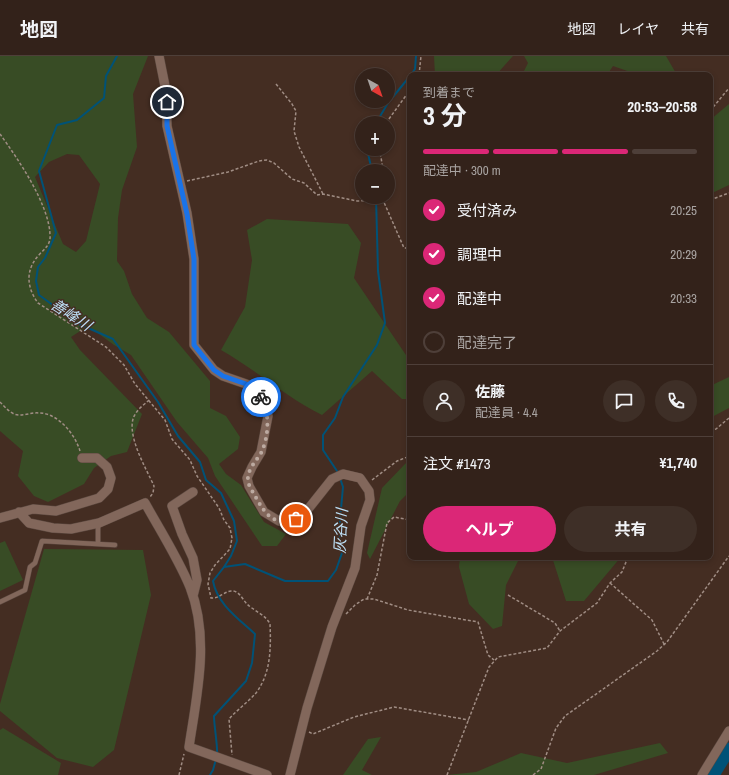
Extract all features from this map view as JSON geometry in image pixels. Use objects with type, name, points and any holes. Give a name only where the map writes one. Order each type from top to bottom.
[{"type":"street","points":[[158,56],[166,91],[167,126],[180,183],[194,259],[194,345],[214,370],[223,376],[249,385],[259,394],[268,416],[261,452],[252,466],[247,478],[250,486],[264,512],[279,521],[287,522],[296,519],[305,513],[332,479],[343,474],[360,478],[369,491],[370,500],[361,526],[355,568],[332,627],[290,775]]},
{"type":"street","points":[[0,518],[33,509],[56,511],[98,498],[108,490],[111,478],[107,467],[97,458],[82,458]]},
{"type":"street","points":[[193,492],[172,506],[182,534],[193,558],[197,580],[193,597]]},
{"type":"street","points":[[19,512],[29,523],[53,528],[71,529],[98,524],[145,503],[178,564],[193,597],[198,618],[201,662],[189,747],[267,775]]},
{"type":"street","points":[[702,775],[729,731]]},
{"type":"lane","points":[[98,524],[98,544]]},
{"type":"lane","points":[[0,602],[25,590],[30,568],[35,563],[42,541],[115,545]]},
{"type":"path","points":[[419,72],[421,56]]},
{"type":"path","points":[[276,84],[296,111],[294,131],[299,147],[323,194]]},
{"type":"path","points":[[713,107],[729,88]]},
{"type":"path","points":[[391,116],[407,94]]},
{"type":"path","points":[[0,134],[17,157],[36,192],[49,224],[50,238],[48,246],[31,265],[29,280],[30,292],[38,303],[106,347],[124,365],[135,384],[164,420],[172,439],[190,460],[197,476],[209,491],[224,520],[230,528],[232,538],[230,549],[215,565],[210,573],[208,584],[210,598],[214,598],[231,590],[237,592],[246,604],[268,619],[270,624],[269,664],[264,681],[255,694],[229,719],[232,763]]},
{"type":"path","points":[[180,183],[228,172],[259,161],[267,160],[274,163],[292,179],[304,183],[317,195],[323,194],[355,200]]},
{"type":"path","points":[[713,199],[729,193]]},
{"type":"path","points":[[385,204],[404,248],[407,248]]},
{"type":"path","points":[[145,503],[153,493],[154,486],[132,436],[131,423],[135,413],[149,400]]},
{"type":"path","points":[[0,402],[8,411],[15,414],[39,413],[52,416],[60,420],[75,439],[82,458]]},
{"type":"path","points":[[713,430],[716,429],[729,418]]},
{"type":"path","points":[[365,485],[397,461],[407,457]]},
{"type":"path","points":[[367,599],[377,575],[387,523],[394,517],[407,519]]},
{"type":"path","points":[[533,775],[541,769],[553,735],[565,716],[664,644],[729,556]]},
{"type":"path","points":[[447,775],[489,667],[494,660],[498,657],[547,648],[560,631],[597,603],[610,583],[622,572],[627,560]]},
{"type":"path","points":[[610,583],[652,620],[664,644]]},
{"type":"path","points":[[508,595],[555,623],[560,631]]},
{"type":"path","points":[[343,620],[355,604],[367,599],[374,599],[408,610],[478,622],[488,655],[494,660]]},
{"type":"path","points":[[302,730],[313,734],[354,717],[394,707],[469,720]]},
{"type":"path","points":[[179,775],[183,755],[189,747]]},
{"type":"green space","points":[[0,56],[148,56],[133,94],[137,147],[122,190],[118,218],[117,261],[124,271],[132,294],[147,318],[169,332],[210,381],[210,408],[226,416],[240,437],[238,449],[219,464],[226,474],[241,485],[264,522],[286,534],[277,546],[262,546],[215,476],[208,458],[177,422],[131,355],[114,345],[88,326],[71,337],[80,350],[142,414],[127,452],[111,456],[94,468],[84,484],[48,502],[34,496],[18,476],[23,451],[0,431]],"holes":[[[67,154],[79,155],[100,184],[86,241],[76,252],[63,244],[35,177],[49,162]]]},
{"type":"green space","points":[[434,56],[513,56],[499,72],[435,72]]},
{"type":"green space","points":[[524,56],[666,56],[675,72],[630,72],[613,66],[609,72],[524,72],[528,63]]},
{"type":"green space","points":[[729,104],[729,185],[713,193],[713,117]]},
{"type":"green space","points":[[267,219],[348,224],[361,243],[354,278],[407,357],[407,399],[402,399],[372,371],[322,415],[296,400],[221,350],[245,307],[252,260],[247,230]]},
{"type":"green space","points":[[729,377],[729,408],[713,416],[713,385]]},
{"type":"green space","points":[[406,463],[407,494],[400,501],[370,559],[367,553],[382,488]]},
{"type":"green space","points":[[5,541],[23,580],[0,591],[0,543]]},
{"type":"green space","points":[[44,549],[143,550],[151,595],[114,750],[93,767],[57,758],[0,711],[0,704]]},
{"type":"green space","points":[[460,560],[518,560],[506,585],[502,626],[493,629],[469,604],[459,567]]},
{"type":"green space","points":[[553,560],[618,560],[584,601],[566,601]]},
{"type":"green space","points":[[3,728],[61,763],[58,775],[0,775],[0,730]]},
{"type":"green space","points":[[381,737],[362,770],[372,775],[343,775],[368,739]]},
{"type":"green space","points":[[660,743],[668,753],[594,775],[447,775],[476,772],[521,753],[567,763]]},
{"type":"waterway","name":"善峰川","points":[[117,56],[106,76],[104,98],[77,120],[57,125],[39,171],[56,233],[45,258],[38,267],[36,281],[39,295],[79,324],[113,339],[158,402],[178,436],[200,462],[206,480],[221,493],[234,521],[237,541],[231,556],[224,567]]},
{"type":"waterway","name":"灰谷川","points":[[413,72],[415,69],[416,56]]},
{"type":"waterway","name":"灰谷川","points":[[380,116],[388,103],[407,80]]},
{"type":"waterway","name":"灰谷川","points":[[369,156],[370,164]]},
{"type":"waterway","name":"灰谷川","points":[[339,474],[323,450],[323,435],[335,418],[343,397],[377,345],[385,323],[378,271],[376,204]]},
{"type":"waterway","name":"善峰川","points":[[217,755],[214,716],[246,681],[252,663],[255,634],[224,604],[215,589],[213,581],[224,567],[245,564],[285,581],[328,581],[336,570],[342,553],[339,531],[343,487],[340,478]]},
{"type":"waterway","points":[[713,775],[729,749]]},
{"type":"waterway","name":"灰谷川","points":[[210,775],[216,759]]},
{"type":"way so far","points":[[261,397],[268,416],[264,442],[261,452],[252,466],[247,478],[264,512],[270,517],[279,521],[287,522],[296,519]]},
{"type":"route","points":[[167,102],[167,126],[187,214],[194,259],[194,345],[214,370],[223,376],[249,385],[261,397]]}]
